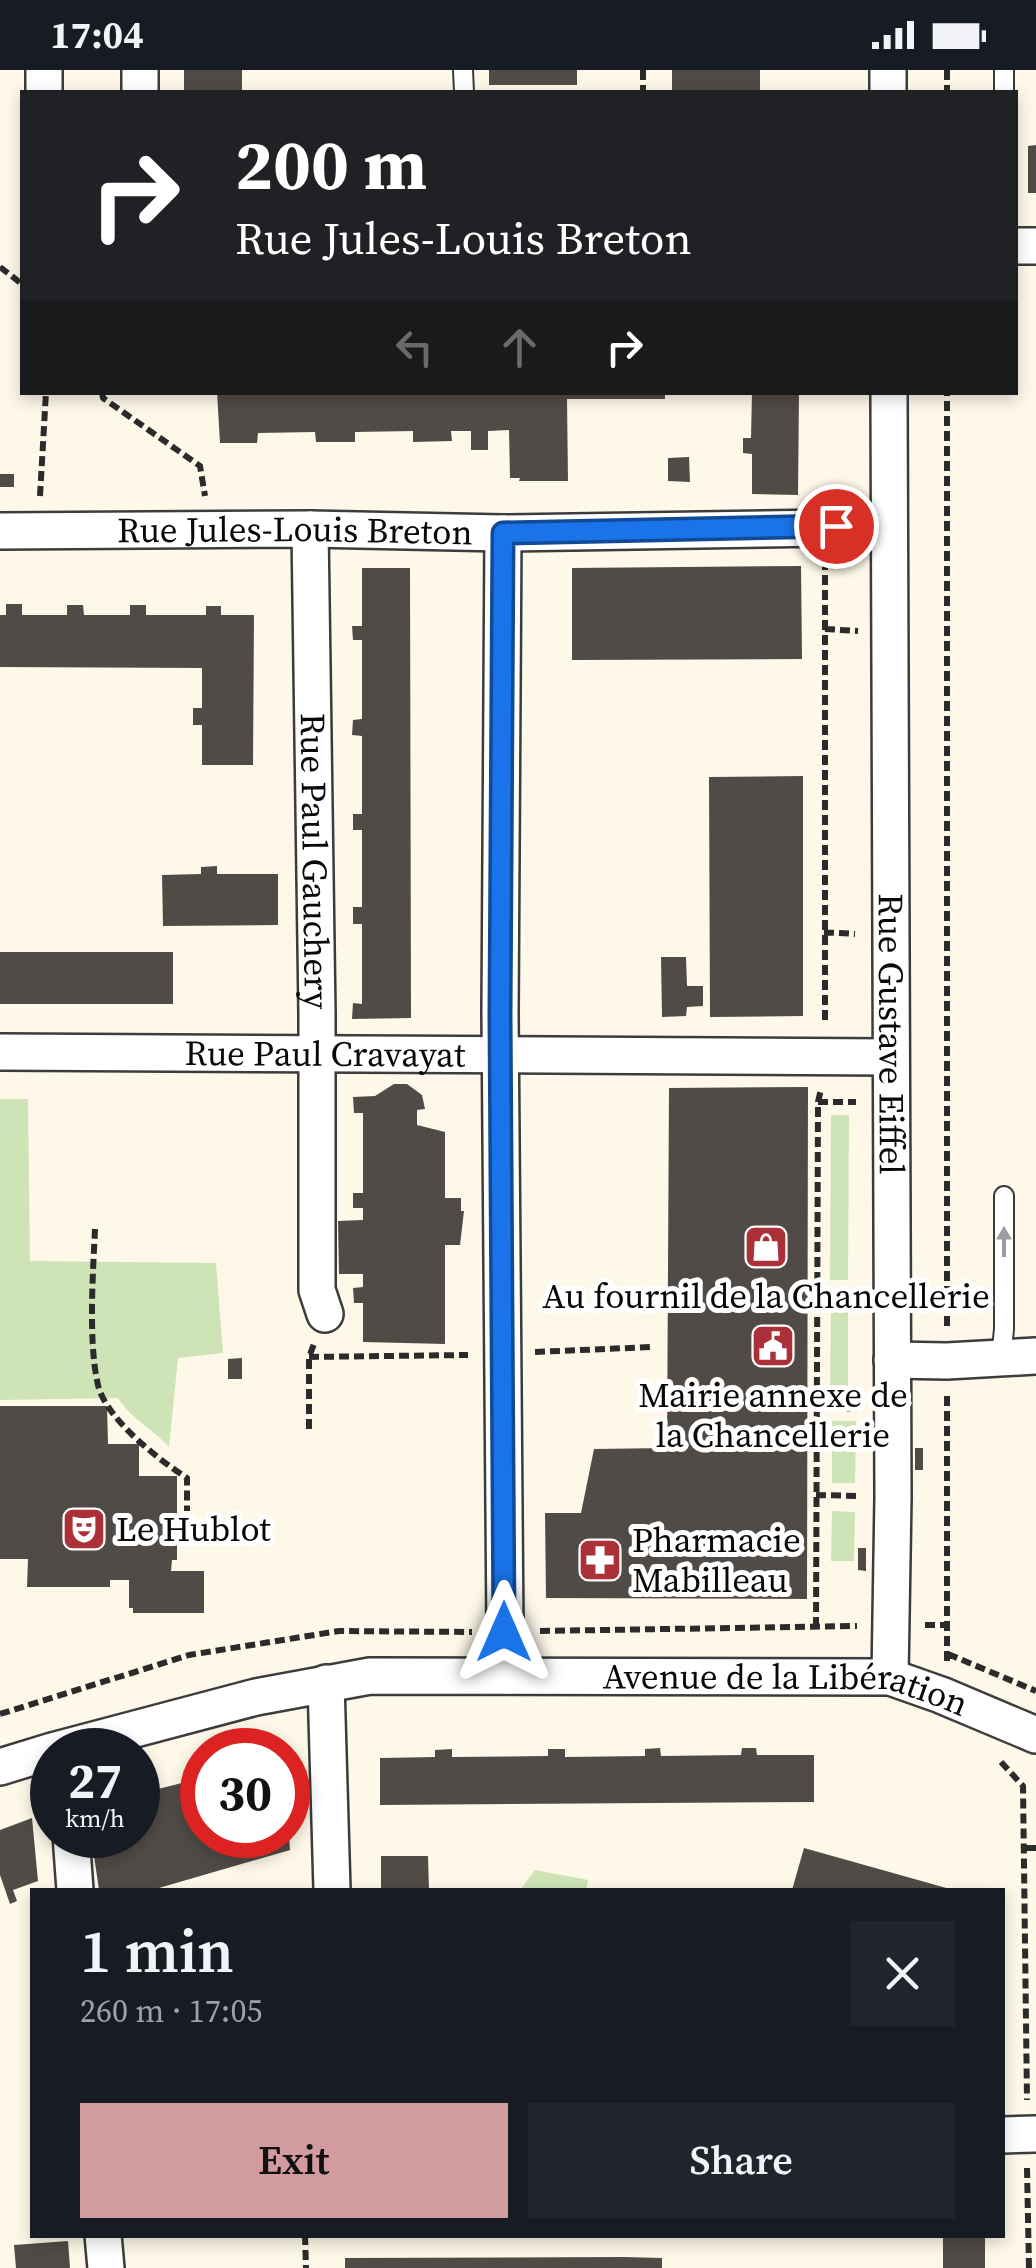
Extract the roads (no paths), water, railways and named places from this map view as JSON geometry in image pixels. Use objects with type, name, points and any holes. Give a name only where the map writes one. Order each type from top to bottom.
[{"type":"street","name":"Rue Gustave Eiffel","points":[[889,395],[890,1677]]},
{"type":"street","name":"Rue Jules-Louis Breton","points":[[0,531],[310,529],[503,533],[888,527]]},
{"type":"street","name":"Rue Paul Gauchery","points":[[310,529],[317,1290],[325,1314]]},
{"type":"street","points":[[503,533],[504,1632],[508,1676]]},
{"type":"street","name":"Rue Paul Cravayat","points":[[0,1052],[890,1057]]},
{"type":"street","points":[[892,1360],[1019,1357]]},
{"type":"street","name":"Avenue de la Libération","points":[[140,1728],[256,1697],[370,1676],[890,1677],[1036,1735]]},
{"type":"street","points":[[326,1683],[332,1888]]},
{"type":"street","name":"Avenue de la Libération","points":[[0,1767],[30,1758]]},
{"type":"street","points":[[73,1858],[75,1888]]},
{"type":"street","points":[[103,2238],[106,2268]]},
{"type":"lane","points":[[1004,1196],[1019,1357]]},
{"type":"place","name":"Au fournil de la Chancellerie","points":[[766,1247]]},
{"type":"place","name":"Mairie annexe de la Chancellerie","points":[[773,1346]]},
{"type":"place","name":"Le Hublot","points":[[84,1529]]},
{"type":"place","name":"Pharmacie Mabilleau","points":[[600,1560]]}]
